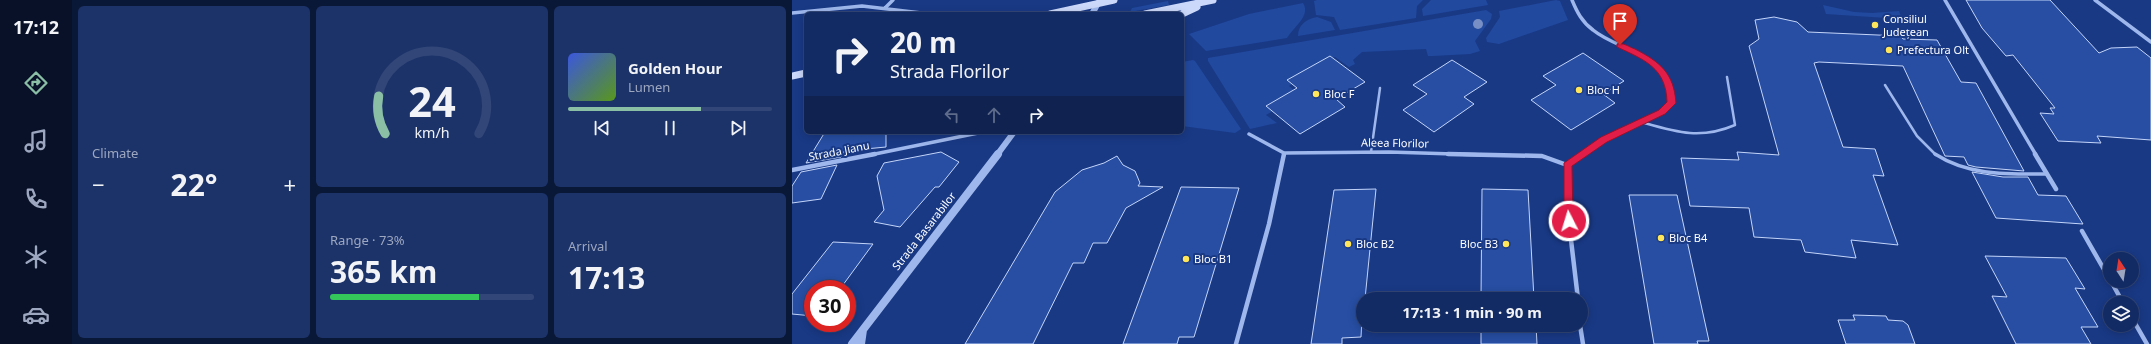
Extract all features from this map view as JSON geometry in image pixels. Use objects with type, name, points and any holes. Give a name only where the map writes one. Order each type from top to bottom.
[{"type":"main road","points":[[1058,12],[1114,0]]},
{"type":"main road","points":[[1154,12],[1211,0]]},
{"type":"main road","points":[[1184,13],[1211,0]]},
{"type":"main road","points":[[792,76],[804,73]]},
{"type":"street","points":[[885,8],[893,0]]},
{"type":"street","points":[[1572,0],[1574,9],[1581,22],[1594,33],[1646,58],[1662,70],[1671,88],[1672,103],[1662,112],[1604,139],[1567,165],[1567,206],[1577,292]]},
{"type":"street","points":[[1945,0],[2056,189]]},
{"type":"street","points":[[2095,0],[2151,42]]},
{"type":"street","points":[[1093,12],[1099,2]]},
{"type":"street","points":[[792,13],[817,9],[862,6],[915,12]]},
{"type":"street","name":"Strada Jianu","points":[[792,170],[973,134]]},
{"type":"street","name":"Strada Basarabilor","points":[[852,344],[1012,134]]},
{"type":"street","points":[[1236,344],[1270,216],[1284,153],[1249,134]]},
{"type":"street","name":"Aleea Florilor","points":[[1284,153],[1371,152],[1542,156],[1567,165]]},
{"type":"street","points":[[2082,231],[2103,268]]},
{"type":"street","points":[[861,344],[863,329]]},
{"type":"street","points":[[2139,330],[2147,344]]},
{"type":"street","points":[[1581,332],[1583,344]]},
{"type":"lane","points":[[1641,122],[1689,135],[1720,134],[1735,125],[1728,77]]},
{"type":"lane","points":[[1885,85],[1922,142],[1940,158],[1966,170],[2047,174]]},
{"type":"lane","points":[[1371,152],[1380,88]]},
{"type":"shaded area","points":[[1423,0],[1417,6],[1416,18],[1340,30],[1334,17],[1316,15],[1314,1]]},
{"type":"shaded area","points":[[1431,0],[1486,0],[1488,5],[1423,16],[1422,9]]},
{"type":"shaded area","points":[[1556,0],[1560,1],[1568,20],[1499,44],[1487,42],[1486,38],[1500,17],[1499,11]]},
{"type":"shaded area","points":[[1168,1],[1169,5],[1130,12],[1132,8]]},
{"type":"shaded area","points":[[1303,3],[1305,12],[1303,17],[1287,38],[1206,51],[1189,34],[1249,14]]},
{"type":"shaded area","points":[[1823,5],[1854,12],[1872,13],[1899,11],[1902,19],[1826,14]]},
{"type":"shaded area","points":[[1486,10],[1492,14],[1491,19],[1475,41],[1480,51],[1470,54],[1433,56],[1428,56],[1426,49],[1362,52],[1353,60],[1355,64],[1349,67],[1335,57],[1289,86],[1300,95],[1266,115],[1277,123],[1250,129],[1208,61],[1208,58]]},
{"type":"shaded area","points":[[1317,17],[1331,22],[1335,30],[1298,36],[1299,29],[1303,23],[1309,19]]},
{"type":"shaded area","points":[[1195,61],[1241,129],[1235,133],[1184,126],[1184,62]]},
{"type":"building","points":[[1966,0],[2050,0],[2099,53],[2111,48],[2137,47],[2151,58],[2151,140],[2097,136],[2101,143],[2058,141],[2040,113],[2054,114],[2050,108],[2055,108],[2013,55],[2006,56],[1982,28]]},
{"type":"building","points":[[1774,17],[1797,22],[1808,32],[1901,36],[1903,39],[1937,40],[1961,82],[1976,83],[2024,171],[1976,167],[1968,165],[1964,157],[1945,156],[1903,66],[1819,62],[1814,63],[1843,147],[1875,149],[1884,176],[1873,175],[1898,245],[1851,240],[1856,258],[1805,252],[1801,240],[1754,237],[1749,208],[1690,206],[1681,158],[1739,160],[1737,152],[1779,155],[1749,46],[1759,39],[1755,20]]},
{"type":"building","name":"Bloc H","points":[[1583,53],[1624,81],[1603,94],[1615,103],[1571,130],[1531,100],[1556,85],[1543,76]]},
{"type":"building","name":"Bloc F","points":[[1330,56],[1365,82],[1336,99],[1345,107],[1300,134],[1266,106],[1297,88],[1287,80]]},
{"type":"building","points":[[1452,60],[1487,82],[1464,97],[1474,104],[1434,132],[1403,110],[1427,94],[1413,85]]},
{"type":"building","points":[[824,134],[886,134],[886,147],[844,151],[841,157],[806,163]]},
{"type":"building","points":[[941,152],[959,162],[939,187],[935,187],[900,227],[874,222],[884,210],[877,176],[884,163]]},
{"type":"building","points":[[1117,156],[1123,165],[1135,171],[1140,183],[1138,186],[1163,187],[1126,208],[1107,243],[1093,243],[1084,263],[1073,263],[1033,344],[965,344],[1055,192],[1082,170],[1104,163]]},
{"type":"building","points":[[837,165],[821,199],[792,203],[792,186],[801,172]]},
{"type":"building","points":[[1972,172],[2003,177],[2028,177],[2038,195],[2066,196],[2083,224],[1996,218]]},
{"type":"building","name":"Bloc B1","points":[[1181,187],[1239,188],[1194,337],[1179,337],[1177,344],[1123,344]]},
{"type":"building","name":"Bloc B2","points":[[1376,189],[1366,292],[1356,292],[1356,332],[1361,332],[1361,337],[1342,338],[1342,344],[1311,344],[1334,190]]},
{"type":"building","name":"Bloc B3","points":[[1482,189],[1528,190],[1534,292],[1481,292]]},
{"type":"building","name":"Bloc B4","points":[[1629,195],[1677,195],[1709,341],[1697,341],[1698,344],[1654,344]]},
{"type":"building","points":[[833,242],[873,244],[847,280],[804,280],[804,315],[792,314],[792,294]]},
{"type":"building","points":[[1985,256],[2066,258],[2085,289],[2075,288],[2098,327],[2081,327],[2091,344],[2016,344],[1992,296],[2007,297]]},
{"type":"building","points":[[1853,315],[1886,316],[1888,320],[1903,321],[1908,325],[1915,344],[1846,344],[1838,320],[1855,320]]},
{"type":"building","points":[[1481,332],[1536,332],[1537,344],[1481,344]]},
{"type":"place","name":"Consiliul Județean","points":[[1875,25]]},
{"type":"place","name":"Prefectura Olt","points":[[1889,50]]},
{"type":"place","name":"Bloc H","points":[[1579,90]]},
{"type":"place","name":"Bloc F","points":[[1316,94]]},
{"type":"place","name":"Bloc B4","points":[[1661,238]]},
{"type":"place","name":"Bloc B2","points":[[1348,244]]},
{"type":"place","name":"Bloc B3","points":[[1506,244]]},
{"type":"place","name":"Bloc B1","points":[[1186,259]]},
{"type":"route","points":[[1569,221],[1567,206],[1567,165],[1593,149],[1604,139],[1662,112],[1672,103],[1671,88],[1662,70],[1646,58],[1620,45]]}]
